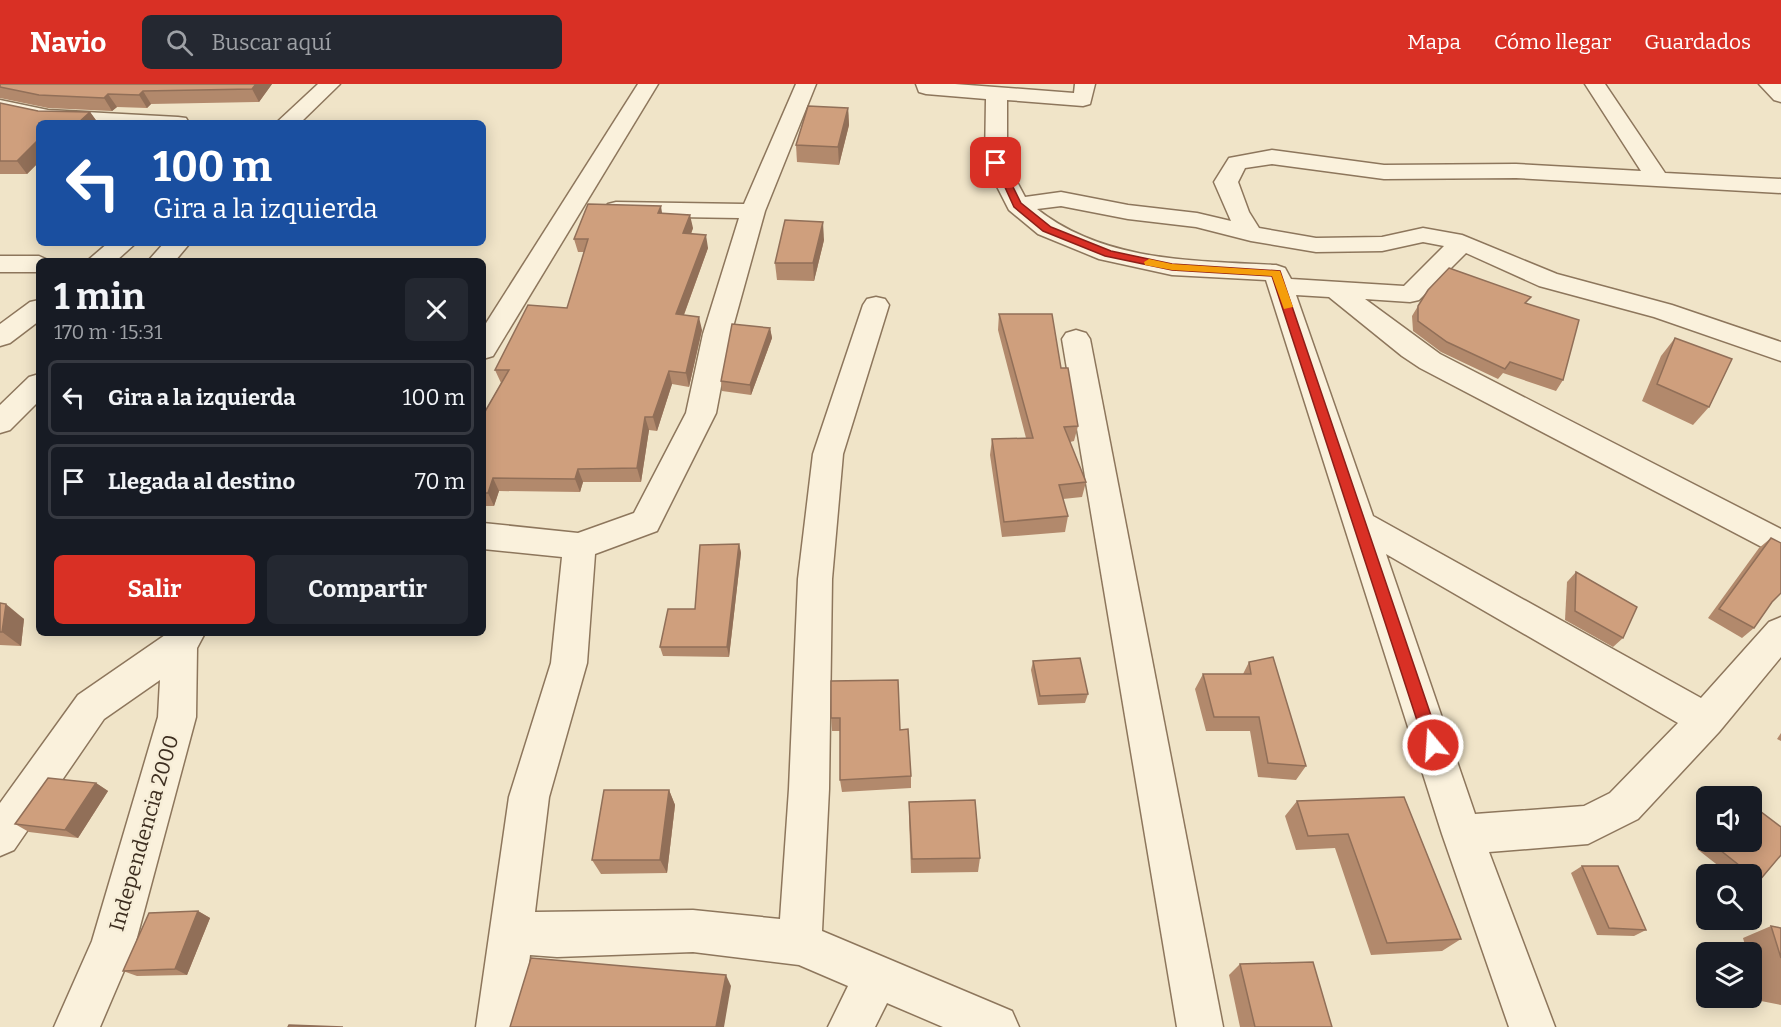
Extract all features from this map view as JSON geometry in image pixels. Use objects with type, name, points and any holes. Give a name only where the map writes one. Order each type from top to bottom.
[{"type":"street","points":[[290,120],[330,84]]},
{"type":"street","points":[[486,345],[648,84]]},
{"type":"street","points":[[486,536],[579,546],[646,522],[701,413],[717,334],[753,210],[806,84]]},
{"type":"street","points":[[926,84],[926,88],[1083,100],[1085,84]]},
{"type":"street","points":[[1595,84],[1657,178]]},
{"type":"street","points":[[1769,84],[1781,96]]},
{"type":"street","points":[[997,93],[996,163],[1017,205],[1047,229],[1108,254],[1172,267],[1276,273],[1462,834],[1532,1027]]},
{"type":"street","points":[[0,106],[48,116],[122,120]]},
{"type":"street","points":[[1251,234],[1237,212],[1226,182],[1237,163],[1272,157],[1384,172],[1516,171],[1781,186]]},
{"type":"street","points":[[1017,205],[1061,199],[1128,212],[1197,220],[1251,234],[1316,244],[1382,244],[1423,235],[1462,242],[1548,280],[1663,311],[1781,352]]},
{"type":"street","points":[[569,208],[753,210]]},
{"type":"street","points":[[1281,286],[1410,294],[1430,277],[1462,242]]},
{"type":"street","points":[[104,258],[120,246]]},
{"type":"street","points":[[164,258],[175,246]]},
{"type":"street","points":[[0,264],[36,264]]},
{"type":"street","points":[[1335,289],[1412,350],[1430,361],[1781,544]]},
{"type":"street","points":[[800,943],[809,789],[815,579],[828,454],[876,305]]},
{"type":"street","points":[[0,337],[36,310]]},
{"type":"street","points":[[1076,339],[1200,1027]]},
{"type":"street","points":[[0,423],[36,387]]},
{"type":"street","points":[[1360,524],[1706,720]]},
{"type":"street","points":[[499,1027],[529,797],[569,663],[579,546]]},
{"type":"street","points":[[1462,834],[1588,825],[1624,806],[1706,720],[1781,632]]},
{"type":"street","points":[[0,836],[91,706],[183,640]]},
{"type":"street","name":"Independencia 2000","points":[[77,1027],[113,945],[177,717],[183,640]]},
{"type":"street","points":[[510,932],[557,935],[693,932],[800,943],[996,1027]]},
{"type":"street","points":[[851,1027],[876,977]]},
{"type":"building","points":[[0,84],[256,84],[252,89],[143,91],[139,95],[108,94],[104,98],[39,95],[0,87]]},
{"type":"building","points":[[0,103],[38,111],[90,112],[81,120],[36,120],[36,142],[17,161],[0,161]]},
{"type":"building","points":[[808,106],[848,108],[838,147],[796,145]]},
{"type":"building","points":[[588,204],[661,206],[658,213],[690,215],[683,233],[706,235],[676,314],[699,317],[686,373],[669,371],[653,417],[645,417],[637,468],[578,469],[575,479],[493,478],[488,493],[486,493],[486,410],[509,370],[495,370],[528,305],[567,308],[588,239],[574,239]]},
{"type":"building","points":[[785,220],[823,222],[813,263],[775,263]]},
{"type":"building","points":[[1449,268],[1531,297],[1525,303],[1579,320],[1563,380],[1510,362],[1505,369],[1447,342],[1418,321],[1418,306],[1428,290]]},
{"type":"building","points":[[999,314],[1052,314],[1061,368],[1068,368],[1078,426],[1064,427],[1086,482],[1059,485],[1068,516],[1004,522],[992,439],[1033,438]]},
{"type":"building","points":[[732,324],[770,328],[750,385],[721,381]]},
{"type":"building","points":[[1675,338],[1732,359],[1709,407],[1657,384]]},
{"type":"building","points":[[1771,538],[1781,543],[1781,593],[1754,628],[1719,609]]},
{"type":"building","points":[[739,544],[727,647],[660,647],[668,609],[695,609],[700,545]]},
{"type":"building","points":[[1576,572],[1637,607],[1623,638],[1575,611]]},
{"type":"building","points":[[0,603],[6,604],[2,632],[0,632]]},
{"type":"building","points":[[1273,657],[1306,766],[1268,763],[1259,717],[1214,717],[1203,674],[1251,674],[1249,662]]},
{"type":"building","points":[[1080,658],[1088,694],[1040,696],[1033,661]]},
{"type":"building","points":[[898,680],[900,730],[908,729],[911,776],[840,780],[840,718],[831,718],[831,681]]},
{"type":"building","points":[[48,778],[96,783],[65,830],[15,824]]},
{"type":"building","points":[[604,790],[669,790],[660,860],[592,860]]},
{"type":"building","points":[[1404,797],[1461,939],[1387,943],[1348,834],[1308,836],[1297,801]]},
{"type":"building","points":[[975,800],[980,858],[912,859],[909,802]]},
{"type":"building","points":[[1762,813],[1781,827],[1781,855],[1762,877],[1762,864],[1738,864],[1723,852],[1762,852]]},
{"type":"building","points":[[1582,866],[1618,866],[1646,930],[1609,928]]},
{"type":"building","points":[[198,911],[175,969],[123,971],[149,913]]},
{"type":"building","points":[[1771,926],[1781,928],[1781,958]]},
{"type":"building","points":[[531,958],[726,975],[716,1027],[510,1027]]},
{"type":"building","points":[[1313,962],[1332,1027],[1255,1027],[1240,964]]},
{"type":"building","points":[[289,1025],[343,1027],[288,1027]]},
{"type":"slow traffic","points":[[1149,262],[1172,267],[1276,273],[1288,307]]},
{"type":"route","points":[[996,163],[1017,205],[1047,229],[1108,254],[1172,267],[1276,273],[1433,745]]}]
